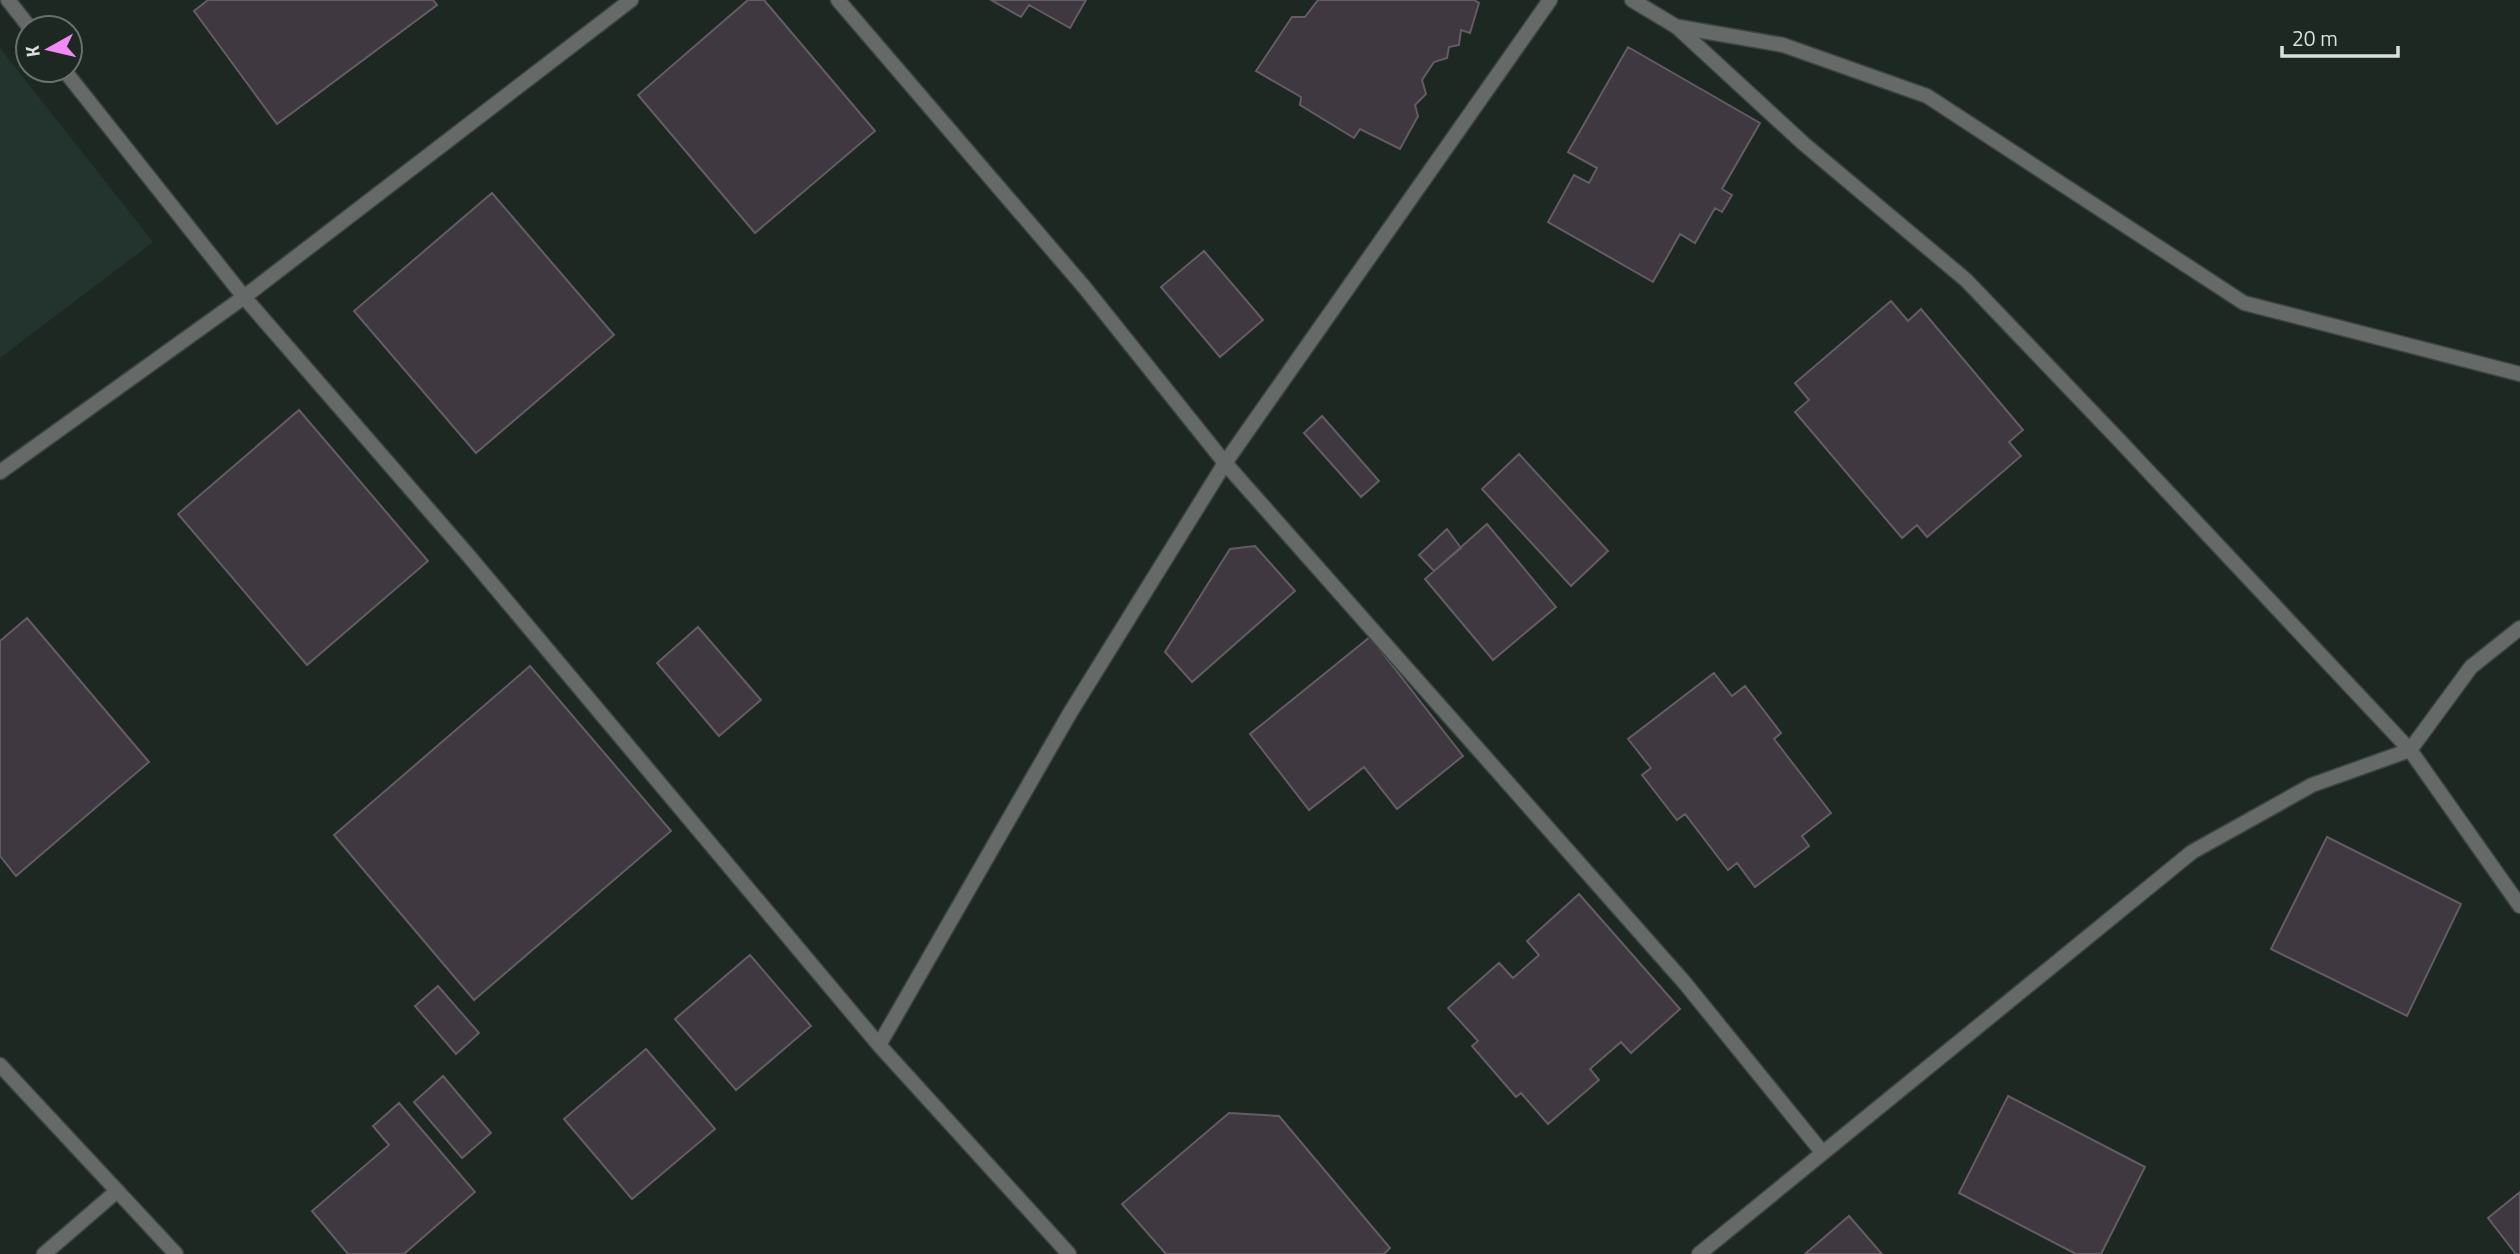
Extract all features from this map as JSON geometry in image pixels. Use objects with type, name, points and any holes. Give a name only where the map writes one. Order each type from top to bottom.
[{"type":"street","points":[[8,0],[19,14]]},
{"type":"street","points":[[0,472],[244,297],[631,0]]},
{"type":"street","points":[[838,0],[1084,288],[1225,463],[1684,982],[1822,1152]]},
{"type":"street","points":[[879,1045],[1070,713],[1225,463],[1550,0]]},
{"type":"street","points":[[1632,0],[1677,27],[1804,144],[1966,280],[2410,750],[2520,906]]},
{"type":"street","points":[[1677,27],[1783,45],[1927,96],[2244,303],[2520,374]]},
{"type":"street","points":[[75,84],[244,297],[468,555],[879,1045],[1069,1254]]},
{"type":"street","points":[[1699,1254],[2192,852],[2312,785],[2410,750],[2471,667],[2520,628]]},
{"type":"street","points":[[0,1065],[176,1254]]},
{"type":"street","points":[[44,1254],[117,1191]]},
{"type":"shaded area","points":[[0,48],[14,66],[14,84],[28,84],[153,242],[0,358]]},
{"type":"building","points":[[208,0],[433,0],[437,5],[277,124],[194,11]]},
{"type":"building","points":[[748,0],[764,0],[875,131],[755,233],[638,95]]},
{"type":"building","points":[[991,0],[1086,0],[1070,28],[1029,5],[1021,17]]},
{"type":"building","points":[[1318,0],[1474,0],[1479,3],[1470,33],[1461,30],[1459,45],[1449,47],[1447,58],[1434,62],[1422,80],[1426,94],[1415,105],[1418,116],[1400,149],[1360,129],[1354,138],[1300,105],[1301,97],[1256,71],[1292,17],[1305,17]]},
{"type":"building","points":[[1628,47],[1760,123],[1722,189],[1732,195],[1722,212],[1715,208],[1695,243],[1680,234],[1653,282],[1548,222],[1574,175],[1589,183],[1597,168],[1568,152]]},
{"type":"building","points":[[492,193],[614,335],[476,453],[354,311]]},
{"type":"building","points":[[1204,251],[1263,320],[1220,357],[1161,287]]},
{"type":"building","points":[[1891,301],[1908,321],[1921,309],[2023,430],[2009,442],[2021,456],[1927,537],[1917,525],[1902,538],[1795,412],[1809,400],[1795,383]]},
{"type":"building","points":[[299,410],[428,561],[307,665],[178,514]]},
{"type":"building","points":[[1322,416],[1379,481],[1361,497],[1304,433]]},
{"type":"building","points":[[1519,454],[1608,551],[1571,586],[1482,489]]},
{"type":"building","points":[[1487,524],[1556,607],[1493,660],[1425,579]]},
{"type":"building","points":[[1447,529],[1461,548],[1434,571],[1419,555]]},
{"type":"building","points":[[1255,546],[1295,591],[1192,682],[1165,652],[1230,549]]},
{"type":"building","points":[[27,618],[149,762],[16,876],[0,856],[0,641]]},
{"type":"building","points":[[698,627],[761,700],[719,736],[657,663]]},
{"type":"building","points":[[1370,637],[1463,756],[1397,809],[1364,767],[1309,810],[1250,734]]},
{"type":"building","points":[[530,666],[671,831],[474,1000],[334,835]]},
{"type":"building","points":[[1714,673],[1732,696],[1745,686],[1781,733],[1774,739],[1831,813],[1802,836],[1809,846],[1755,887],[1737,863],[1728,870],[1685,814],[1677,820],[1642,775],[1651,768],[1628,739]]},
{"type":"building","points":[[2327,837],[2461,904],[2407,1016],[2271,949]]},
{"type":"building","points":[[1579,894],[1680,1009],[1631,1053],[1621,1042],[1590,1069],[1599,1080],[1548,1124],[1521,1093],[1516,1097],[1472,1046],[1478,1041],[1448,1008],[1499,963],[1513,978],[1539,955],[1527,941]]},
{"type":"building","points":[[750,955],[811,1026],[736,1090],[675,1019]]},
{"type":"building","points":[[438,986],[479,1033],[456,1054],[415,1006]]},
{"type":"building","points":[[646,1049],[715,1129],[632,1199],[564,1119]]},
{"type":"building","points":[[443,1076],[491,1133],[462,1158],[414,1102]]},
{"type":"building","points":[[2008,1096],[2145,1167],[2101,1254],[2076,1254],[1959,1193]]},
{"type":"building","points":[[399,1103],[475,1192],[404,1254],[348,1254],[312,1211],[389,1145],[373,1126]]},
{"type":"building","points":[[1229,1113],[1279,1116],[1390,1248],[1384,1254],[1166,1254],[1122,1204]]},
{"type":"building","points":[[2520,1192],[2520,1254],[2516,1254],[2488,1218]]},
{"type":"building","points":[[1849,1216],[1882,1254],[1805,1254]]}]
